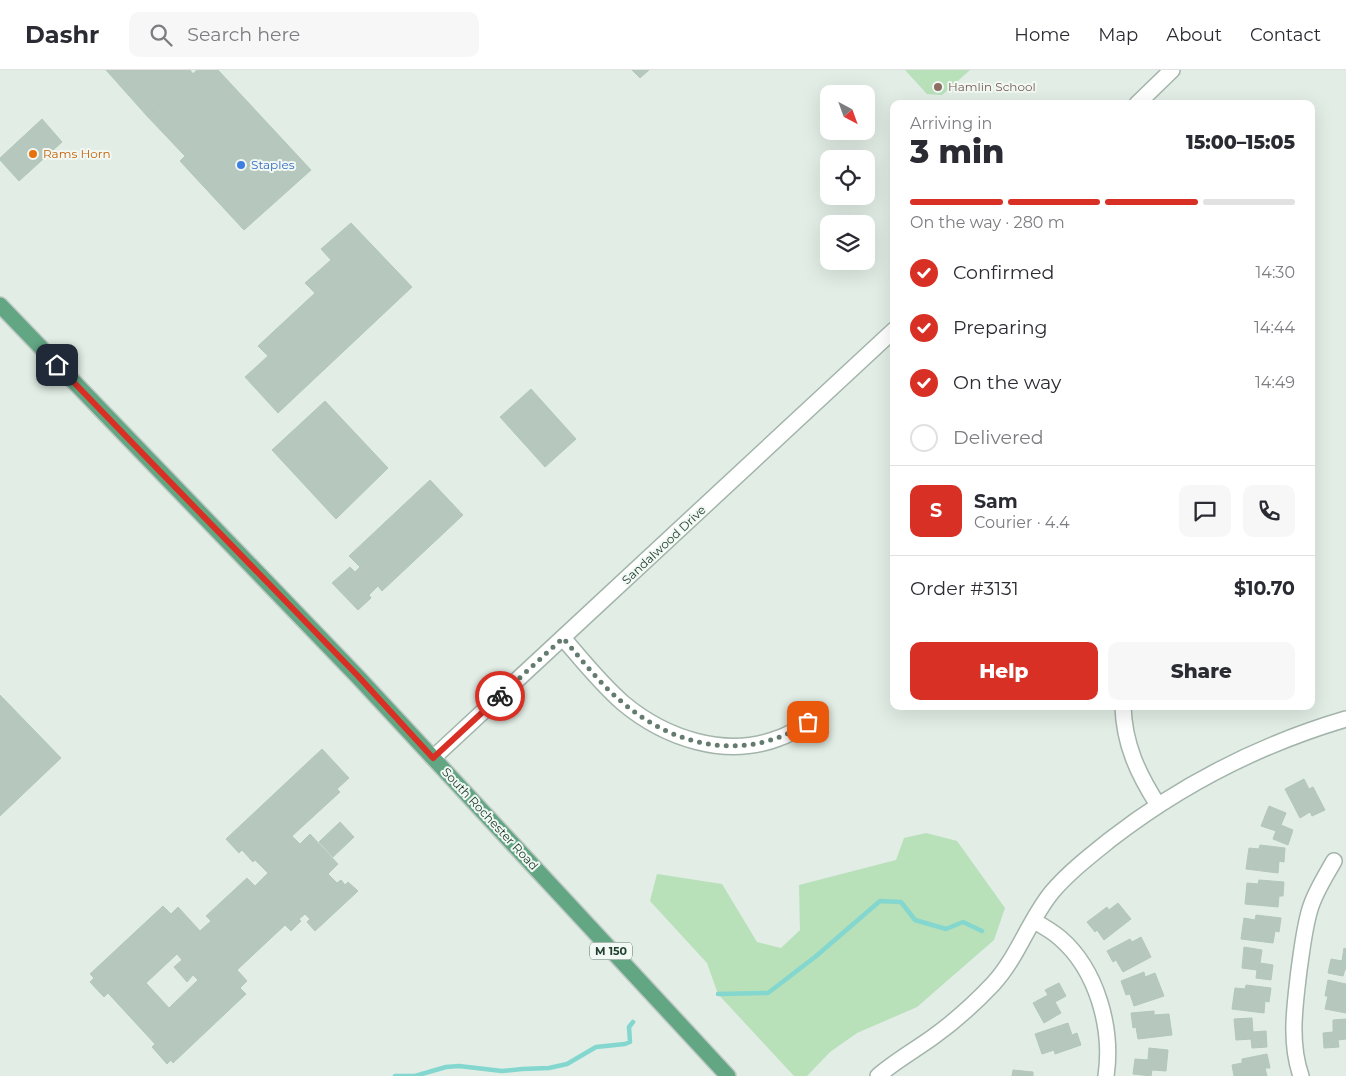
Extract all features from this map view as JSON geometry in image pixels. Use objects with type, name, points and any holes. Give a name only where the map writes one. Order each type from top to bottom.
[{"type":"main road","name":"South Rochester Road","points":[[0,306],[358,676],[728,1076]]},
{"type":"street","points":[[1141,100],[1172,70]]},
{"type":"street","name":"Sandalwood Drive","points":[[433,758],[890,334]]},
{"type":"street","points":[[563,638],[622,702],[654,725],[684,738],[722,746],[758,744],[792,732],[818,715]]},
{"type":"street","points":[[1123,710],[1127,740],[1133,759],[1142,779],[1158,805]]},
{"type":"street","points":[[878,1076],[947,1026],[993,984],[1007,967],[1052,892],[1071,872],[1105,844],[1158,805],[1189,786],[1257,751],[1293,736],[1346,719]]},
{"type":"street","points":[[1301,1076],[1294,1049],[1294,1020],[1303,942],[1310,909],[1334,861]]},
{"type":"street","points":[[1034,921],[1055,933],[1067,944],[1092,981],[1102,1008],[1105,1025],[1108,1046],[1106,1076]]},
{"type":"green space","points":[[905,70],[970,70],[942,95],[927,94]]},
{"type":"green space","points":[[926,833],[957,841],[1005,908],[994,940],[917,1007],[857,1033],[830,1052],[807,1076],[794,1076],[718,994],[707,963],[650,901],[657,874],[722,884],[757,942],[781,948],[800,930],[799,885],[896,860],[904,838]]},
{"type":"building","points":[[106,70],[190,70],[193,74],[147,116]]},
{"type":"building","points":[[197,70],[218,70],[311,170],[244,230],[180,161],[185,156],[147,116]]},
{"type":"building","points":[[632,70],[649,70],[640,78]]},
{"type":"building","points":[[42,119],[62,142],[19,181],[0,158]]},
{"type":"building","points":[[351,223],[412,287],[278,413],[245,377],[268,356],[258,346],[315,293],[305,283],[331,260],[321,249]]},
{"type":"building","points":[[531,389],[576,439],[545,467],[500,417]]},
{"type":"building","points":[[325,401],[388,468],[336,519],[272,450]]},
{"type":"building","points":[[430,480],[463,515],[382,591],[378,586],[369,595],[371,598],[358,610],[332,583],[350,567],[355,572],[360,567],[349,556]]},
{"type":"building","points":[[0,695],[61,758],[0,816]]},
{"type":"building","points":[[322,749],[349,778],[337,789],[340,792],[292,836],[300,844],[310,834],[338,864],[328,874],[337,883],[341,880],[345,885],[348,882],[358,891],[315,931],[307,922],[310,919],[305,914],[291,931],[285,925],[237,970],[247,981],[240,988],[246,994],[173,1063],[171,1060],[167,1064],[152,1047],[155,1044],[108,993],[104,997],[90,982],[94,978],[90,974],[163,906],[171,914],[178,907],[200,931],[211,921],[206,916],[247,878],[255,886],[268,873],[255,860],[253,862],[242,850],[239,853],[226,839]],"holes":[[[177,954],[182,960],[174,967],[187,982],[193,975],[198,980],[169,1008],[146,983]]]},
{"type":"building","points":[[1304,779],[1309,789],[1313,787],[1325,810],[1312,816],[1310,812],[1300,818],[1285,789]]},
{"type":"building","points":[[1269,806],[1286,813],[1281,825],[1293,830],[1288,845],[1273,839],[1276,831],[1261,826]]},
{"type":"building","points":[[340,822],[354,837],[333,857],[319,842]]},
{"type":"building","points":[[1260,845],[1285,848],[1284,862],[1279,861],[1278,873],[1246,869],[1249,848],[1259,849]]},
{"type":"building","points":[[1259,880],[1284,882],[1283,896],[1279,896],[1278,907],[1245,904],[1247,883],[1258,884]]},
{"type":"building","points":[[1118,903],[1131,919],[1104,940],[1097,930],[1095,932],[1087,922],[1107,907],[1109,910]]},
{"type":"building","points":[[1256,915],[1281,918],[1279,932],[1275,931],[1273,943],[1241,939],[1244,918],[1255,920]]},
{"type":"building","points":[[1141,937],[1151,957],[1123,972],[1116,960],[1113,962],[1107,951],[1130,939],[1132,942]]},
{"type":"building","points":[[1244,947],[1262,950],[1260,963],[1273,965],[1271,980],[1256,978],[1257,970],[1242,968]]},
{"type":"building","points":[[1344,948],[1346,949],[1346,970],[1343,976],[1328,973],[1331,959],[1342,961]]},
{"type":"building","points":[[1144,972],[1145,977],[1155,973],[1164,996],[1134,1006],[1130,994],[1126,995],[1121,981]]},
{"type":"building","points":[[1328,980],[1346,984],[1346,1013],[1325,1009],[1328,996],[1325,996]]},
{"type":"building","points":[[1059,983],[1066,996],[1055,1002],[1061,1013],[1044,1023],[1033,1003],[1048,995],[1045,990]]},
{"type":"building","points":[[1246,985],[1271,988],[1269,1002],[1265,1001],[1264,1013],[1232,1009],[1235,988],[1245,989]]},
{"type":"building","points":[[1154,1011],[1154,1015],[1169,1014],[1172,1035],[1138,1039],[1136,1027],[1133,1028],[1131,1013]]},
{"type":"building","points":[[1252,1018],[1253,1032],[1266,1031],[1267,1047],[1252,1048],[1251,1039],[1236,1040],[1234,1019]]},
{"type":"building","points":[[1346,1019],[1346,1039],[1338,1040],[1339,1047],[1324,1048],[1323,1033],[1333,1032],[1333,1020]]},
{"type":"building","points":[[1068,1023],[1072,1035],[1077,1033],[1081,1045],[1055,1054],[1054,1050],[1042,1054],[1035,1034]]},
{"type":"building","points":[[1149,1048],[1168,1050],[1166,1071],[1152,1070],[1151,1076],[1133,1074],[1135,1059],[1148,1060]]},
{"type":"building","points":[[1267,1054],[1270,1068],[1265,1068],[1267,1076],[1234,1076],[1232,1065],[1242,1063],[1242,1059]]},
{"type":"building","points":[[1013,1070],[1033,1072],[1033,1076],[1012,1076]]},
{"type":"waterway","points":[[718,994],[768,993],[815,957],[880,901],[901,902],[915,920],[946,929],[963,922],[982,931]]},
{"type":"waterway","points":[[395,1076],[415,1076],[446,1067],[459,1066],[502,1071],[549,1068],[567,1064],[596,1047],[630,1042],[629,1027],[633,1022]]},
{"type":"way so far","points":[[500,696],[563,638],[622,702],[654,725],[684,738],[722,746],[758,744],[779,738],[808,722]]},
{"type":"place","name":"Hamlin School","points":[[938,87]]},
{"type":"place","name":"Rams Horn","points":[[33,154]]},
{"type":"place","name":"Staples","points":[[241,165]]},
{"type":"route","points":[[57,365],[358,676],[433,758],[500,696]]}]
